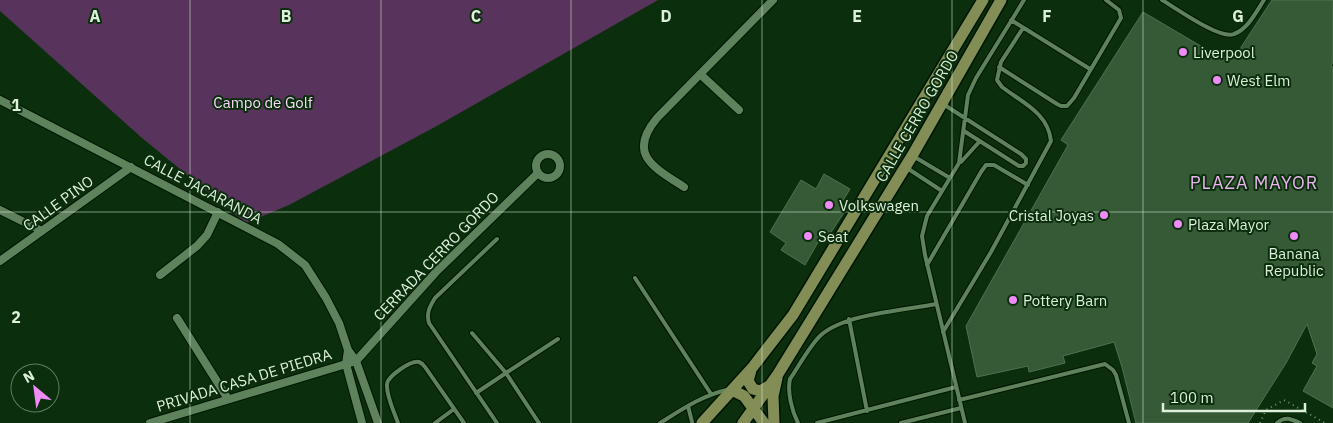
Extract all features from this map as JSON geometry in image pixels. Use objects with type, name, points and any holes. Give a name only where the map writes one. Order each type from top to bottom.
[{"type":"main road","name":"CALLE CERRO GORDO","points":[[693,423],[732,390],[752,368],[793,315],[983,0]]},
{"type":"main road","name":"CALLE CERRO GORDO","points":[[742,423],[778,374],[906,166],[1001,0]]},
{"type":"main road","points":[[752,368],[748,380],[753,389],[760,391],[770,385]]},
{"type":"main road","points":[[774,423],[773,396],[778,374]]},
{"type":"main road","points":[[732,390],[744,396],[764,423]]},
{"type":"street","points":[[684,187],[649,161],[643,146],[644,137],[657,118],[773,0]]},
{"type":"street","points":[[700,74],[739,110]]},
{"type":"street","name":"CALLE JACARANDA","points":[[0,100],[278,244],[305,265],[339,323],[348,350],[356,361],[378,423]]},
{"type":"street","name":"CALLE PINO","points":[[0,261],[132,167]]},
{"type":"street","name":"CERRADA CERRO GORDO","points":[[356,361],[436,272],[538,174]]},
{"type":"street","points":[[0,210],[42,231]]},
{"type":"street","points":[[160,275],[197,246],[207,235],[218,212]]},
{"type":"street","points":[[177,318],[228,399]]},
{"type":"street","name":"CALLE JACARANDA","points":[[348,350],[346,364],[362,423]]},
{"type":"street","name":"PRIVADA CASA DE PIEDRA","points":[[150,423],[356,361]]},
{"type":"lane","points":[[959,163],[968,95],[976,78],[1024,0]]},
{"type":"lane","points":[[999,67],[1064,107],[1070,103],[1122,18],[1120,10],[1106,0]]},
{"type":"lane","points":[[1162,0],[1214,31],[1226,36],[1232,35],[1244,27],[1264,0]]},
{"type":"lane","points":[[1012,20],[1090,69]]},
{"type":"lane","points":[[943,332],[991,252],[1051,141],[1050,132],[1043,118],[998,84],[999,67],[1023,28]]},
{"type":"lane","points":[[943,104],[1020,154],[1026,159],[1026,163],[1024,166],[1019,166],[964,130]]},
{"type":"lane","points":[[965,423],[927,265],[923,244],[923,227],[927,216],[959,163],[980,141]]},
{"type":"lane","points":[[912,156],[950,178]]},
{"type":"lane","points":[[927,265],[986,165],[994,165],[1028,185]]},
{"type":"lane","points":[[906,166],[942,191]]},
{"type":"lane","points":[[497,239],[435,298],[430,306],[427,317],[429,323],[497,423]]},
{"type":"lane","points":[[635,278],[711,394]]},
{"type":"lane","points":[[798,423],[789,391],[790,379],[820,335],[832,326],[849,319],[936,304]]},
{"type":"lane","points":[[849,319],[867,411]]},
{"type":"lane","points":[[472,333],[506,373],[539,423]]},
{"type":"lane","points":[[476,393],[558,339]]},
{"type":"lane","points":[[398,423],[387,386],[388,380],[403,368],[416,362],[421,362],[425,367],[464,423]]},
{"type":"lane","points":[[959,400],[1105,364],[1116,375],[1128,423]]},
{"type":"lane","points":[[817,423],[956,387]]},
{"type":"lane","points":[[660,423],[711,394],[732,390]]},
{"type":"lane","points":[[688,406],[693,423]]},
{"type":"lane","points":[[901,423],[961,408]]},
{"type":"lane","points":[[435,423],[454,409]]},
{"type":"lane","points":[[1277,423],[1282,419],[1288,418],[1300,423]]},
{"type":"path","points":[[1260,423],[1266,410],[1284,400],[1325,423]]},
{"type":"green space","name":"Campo de Golf","points":[[0,0],[658,0],[435,127],[289,205],[246,223],[142,138],[0,11]]},
{"type":"building","name":"Plaza Mayor","points":[[1272,0],[1333,0],[1333,62],[1331,66],[1333,67],[1333,408],[1303,391],[1317,366],[1312,363],[1317,354],[1307,324],[1286,363],[1248,423],[1136,423],[1114,342],[1063,356],[1065,363],[1029,372],[1028,366],[977,377],[966,326],[1068,145],[1061,140],[1143,12],[1221,58],[1236,55]]},
{"type":"building","points":[[824,174],[850,189],[839,207],[845,211],[826,240],[821,237],[805,265],[781,250],[786,243],[770,232],[801,180],[816,189]]},
{"type":"place","name":"Liverpool","points":[[1183,52]]},
{"type":"place","name":"West Elm","points":[[1217,80]]},
{"type":"place","name":"Volkswagen","points":[[829,205]]},
{"type":"place","name":"Cristal Joyas","points":[[1104,215]]},
{"type":"place","name":"Plaza Mayor","points":[[1178,224]]},
{"type":"place","name":"Seat","points":[[808,236]]},
{"type":"place","name":"Banana Republic","points":[[1294,236]]},
{"type":"place","name":"Pottery Barn","points":[[1013,300]]},
{"type":"district","name":"PLAZA MAYOR","points":[[1254,182]]}]
